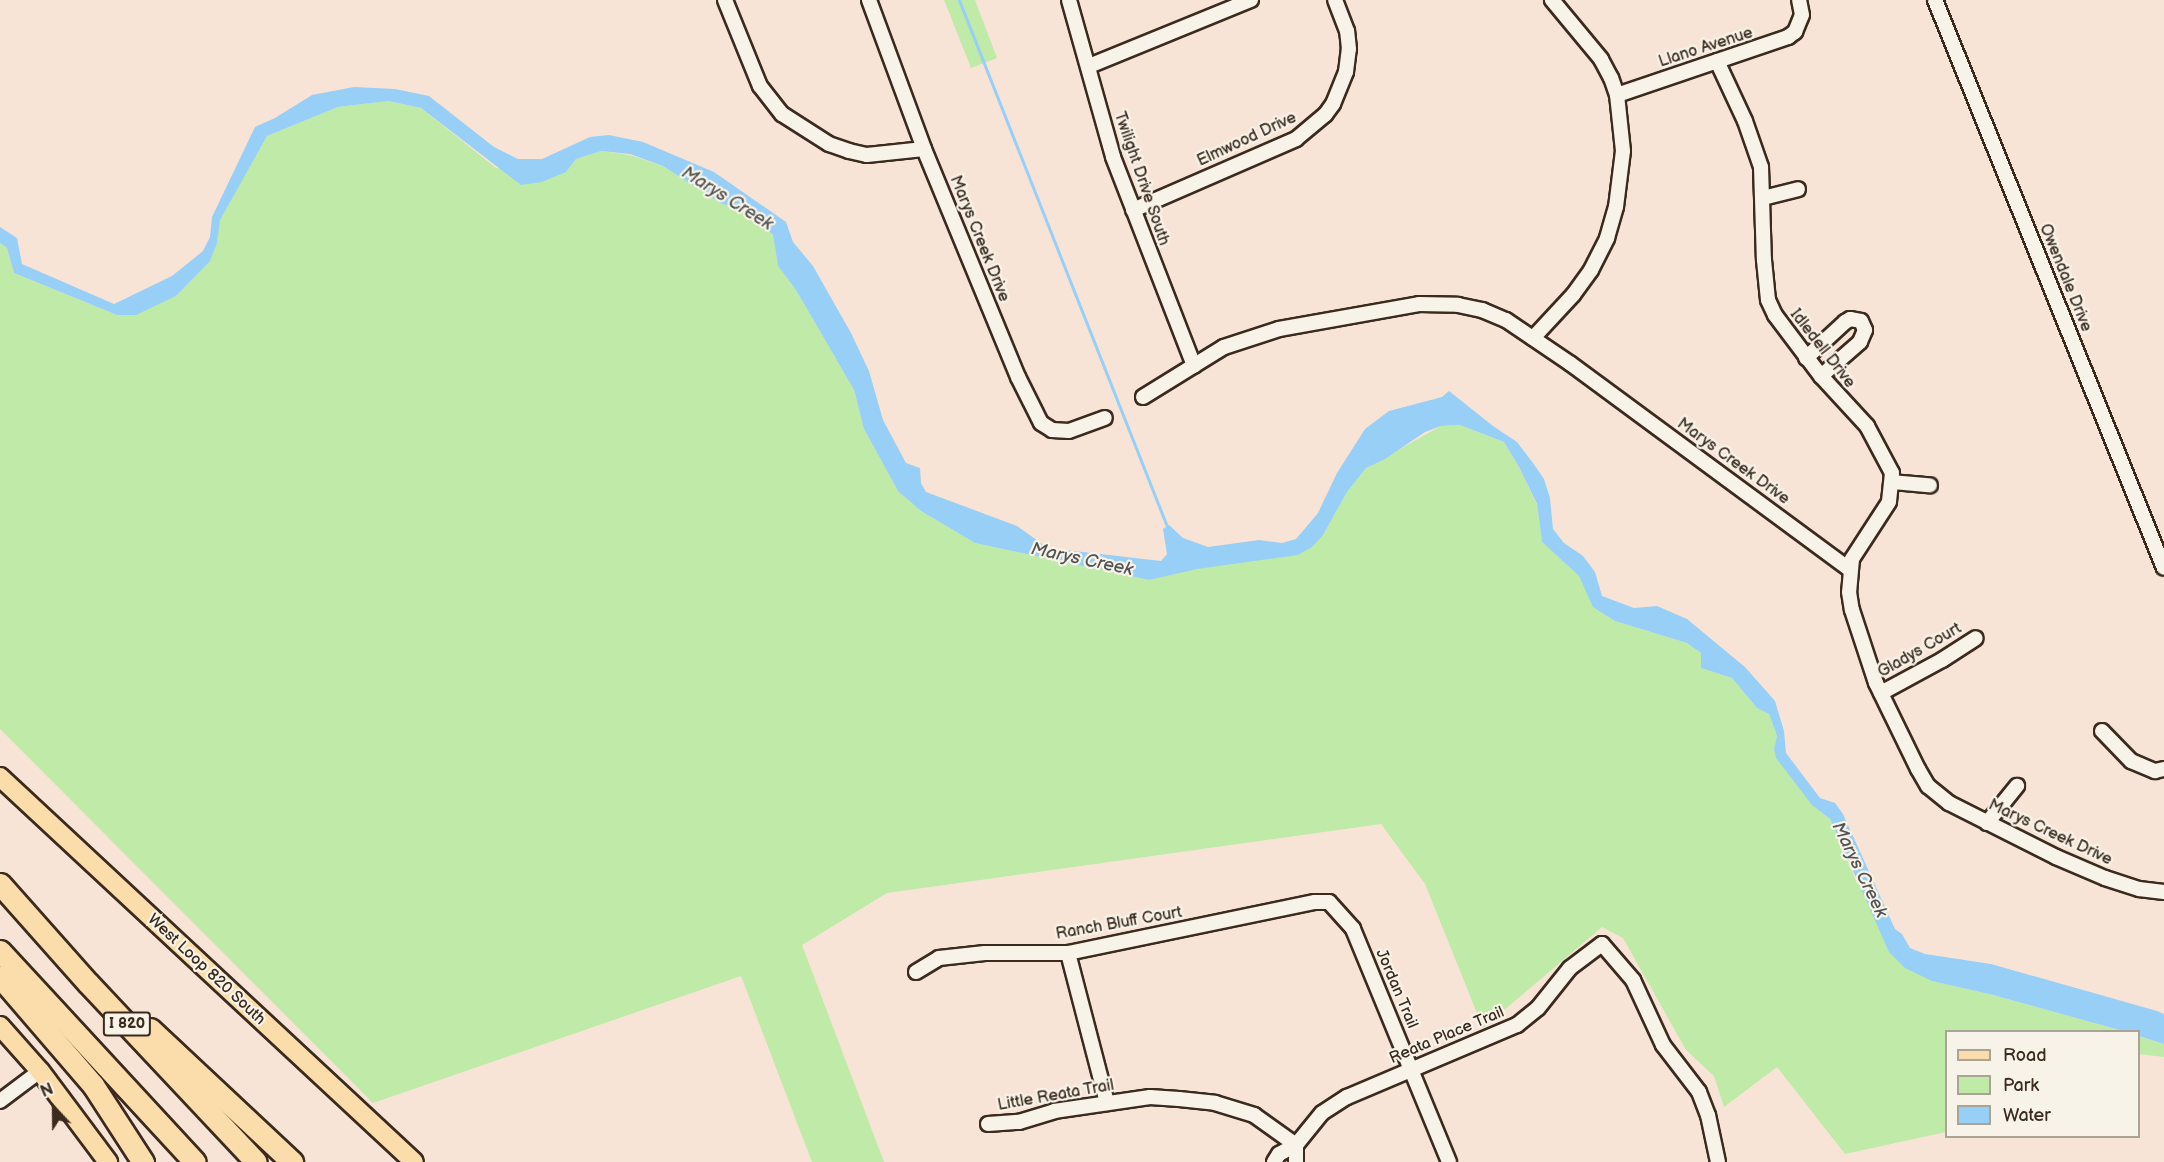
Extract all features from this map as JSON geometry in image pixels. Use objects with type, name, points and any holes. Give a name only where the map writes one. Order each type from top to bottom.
[{"type":"highway","name":"I 820","points":[[0,884],[88,983],[256,1162]]},
{"type":"highway","name":"I 820","points":[[0,951],[195,1162]]},
{"type":"highway","points":[[0,977],[93,1085],[143,1162]]},
{"type":"highway","points":[[88,983],[118,1000],[292,1162]]},
{"type":"main road","name":"West Loop 820 South","points":[[0,777],[414,1162]]},
{"type":"main road","points":[[0,1026],[40,1071],[108,1162]]},
{"type":"street","points":[[725,0],[760,87],[767,99],[782,114],[829,144],[849,151],[867,155],[924,148]]},
{"type":"street","name":"Marys Creek Drive","points":[[869,0],[924,148],[1018,376],[1041,423],[1052,430],[1070,431],[1105,418]]},
{"type":"street","name":"Twilight Drive South","points":[[1069,0],[1113,157],[1194,366]]},
{"type":"street","points":[[1089,66],[1251,0]]},
{"type":"street","name":"Elmwood Drive","points":[[1133,210],[1296,139],[1325,115],[1333,104],[1346,72],[1348,49],[1347,31],[1335,0]]},
{"type":"street","points":[[1533,338],[1573,295],[1591,270],[1607,238],[1616,207],[1622,162],[1617,95],[1601,60],[1552,0]]},
{"type":"street","name":"Llano Avenue","points":[[1617,95],[1788,37],[1800,24],[1802,15],[1799,0]]},
{"type":"street","name":"Owendale Drive","points":[[1935,0],[2164,568]]},
{"type":"street","name":"Idledell Drive","points":[[1717,61],[1755,146],[1761,167],[1764,260],[1768,300],[1783,329],[1867,426],[1888,463],[1892,482]]},
{"type":"street","points":[[1763,198],[1798,189]]},
{"type":"street","name":"Marys Creek Drive","points":[[1143,397],[1224,347],[1279,329],[1419,304],[1458,305],[1482,310],[1506,320],[1849,569],[1852,610],[1881,693],[1928,786],[1949,803],[2105,878],[2139,889],[2164,892]]},
{"type":"street","points":[[1806,358],[1845,322],[1850,319],[1861,321],[1865,330],[1860,342],[1821,375]]},
{"type":"street","points":[[1849,569],[1854,552],[1888,502],[1892,482],[1930,485]]},
{"type":"street","name":"Gladys Court","points":[[1881,693],[1942,660],[1976,638]]},
{"type":"street","points":[[2102,730],[2131,761],[2155,771],[2164,769]]},
{"type":"street","points":[[1987,822],[2017,786]]},
{"type":"street","name":"Ranch Bluff Court","points":[[916,972],[939,958],[961,954],[1068,953],[1314,902],[1329,902]]},
{"type":"street","name":"Jordan Trail","points":[[1329,902],[1353,929],[1449,1162]]},
{"type":"street","name":"Reata Place Trail","points":[[1274,1162],[1279,1154],[1296,1146],[1317,1119],[1338,1102],[1500,1034],[1524,1020],[1545,1001],[1570,968],[1602,944],[1633,980],[1663,1045],[1699,1092],[1708,1114],[1718,1162]]},
{"type":"street","points":[[1068,953],[1107,1103]]},
{"type":"street","points":[[0,1101],[40,1071]]},
{"type":"street","name":"Little Reata Trail","points":[[988,1124],[1019,1122],[1054,1111],[1149,1097],[1215,1103],[1254,1114],[1296,1146]]},
{"type":"street","points":[[1296,1146],[1296,1162]]},
{"type":"green space","points":[[944,0],[975,0],[997,58],[971,68]]},
{"type":"green space","points":[[387,101],[421,108],[496,168],[566,172],[576,159],[601,151],[630,155],[663,166],[720,203],[747,212],[773,235],[778,266],[796,290],[854,390],[864,429],[898,491],[921,511],[975,543],[1149,580],[1323,535],[1347,492],[1366,468],[1441,426],[1460,425],[1504,442],[1537,505],[1542,542],[1579,576],[1594,607],[1615,621],[1687,643],[1701,653],[1701,668],[1732,678],[1757,708],[1769,714],[1777,736],[1774,749],[1812,805],[1830,819],[1856,881],[1932,981],[1993,995],[2119,1030],[1945,1030],[1945,1132],[1845,1154],[1777,1067],[1724,1107],[1714,1076],[1686,1050],[1623,938],[1602,927],[1483,1028],[1425,884],[1381,824],[887,893],[802,945],[884,1162],[812,1162],[741,976],[373,1103],[0,729],[0,243],[7,248],[14,273],[117,315],[176,296],[217,243],[219,220],[267,136],[338,107]]},
{"type":"green space","points":[[2140,1037],[2164,1044],[2164,1057],[2140,1054]]},
{"type":"water","name":"Marys Creek","points":[[354,87],[395,89],[429,96],[494,147],[518,159],[542,159],[590,137],[609,135],[643,142],[714,172],[786,222],[793,242],[813,266],[851,333],[869,371],[883,420],[906,463],[920,468],[921,483],[926,492],[1017,526],[1048,548],[1161,561],[1167,554],[1163,529],[1169,525],[1183,538],[1208,547],[1259,540],[1282,543],[1296,539],[1318,513],[1337,473],[1365,429],[1389,411],[1442,397],[1449,391],[1517,442],[1533,463],[1544,479],[1550,498],[1553,529],[1564,543],[1583,556],[1595,572],[1602,596],[1634,608],[1657,606],[1687,619],[1745,667],[1775,701],[1784,731],[1786,753],[1820,798],[1835,803],[1843,814],[1895,929],[1902,934],[1910,948],[1925,954],[1991,964],[2157,1011],[2164,1014],[2164,1044],[2140,1036],[2140,1030],[2119,1030],[1993,995],[1932,981],[1905,968],[1889,952],[1830,819],[1812,805],[1776,758],[1774,749],[1777,736],[1769,714],[1757,708],[1732,678],[1701,668],[1701,653],[1687,643],[1615,621],[1593,607],[1579,576],[1542,542],[1537,504],[1504,442],[1460,425],[1441,426],[1425,432],[1385,459],[1366,468],[1347,492],[1323,535],[1312,547],[1298,555],[1197,569],[1149,580],[975,543],[921,511],[898,491],[864,429],[854,390],[796,290],[778,266],[773,235],[748,212],[720,203],[663,166],[630,154],[601,151],[576,159],[566,172],[542,182],[521,185],[421,108],[388,101],[338,107],[267,136],[220,220],[217,243],[210,261],[176,296],[136,315],[117,315],[14,273],[7,248],[0,243],[0,227],[17,238],[22,264],[114,304],[172,276],[203,251],[210,237],[212,217],[255,127],[275,118],[312,95]]},
{"type":"waterway","points":[[959,0],[1168,529]]}]
